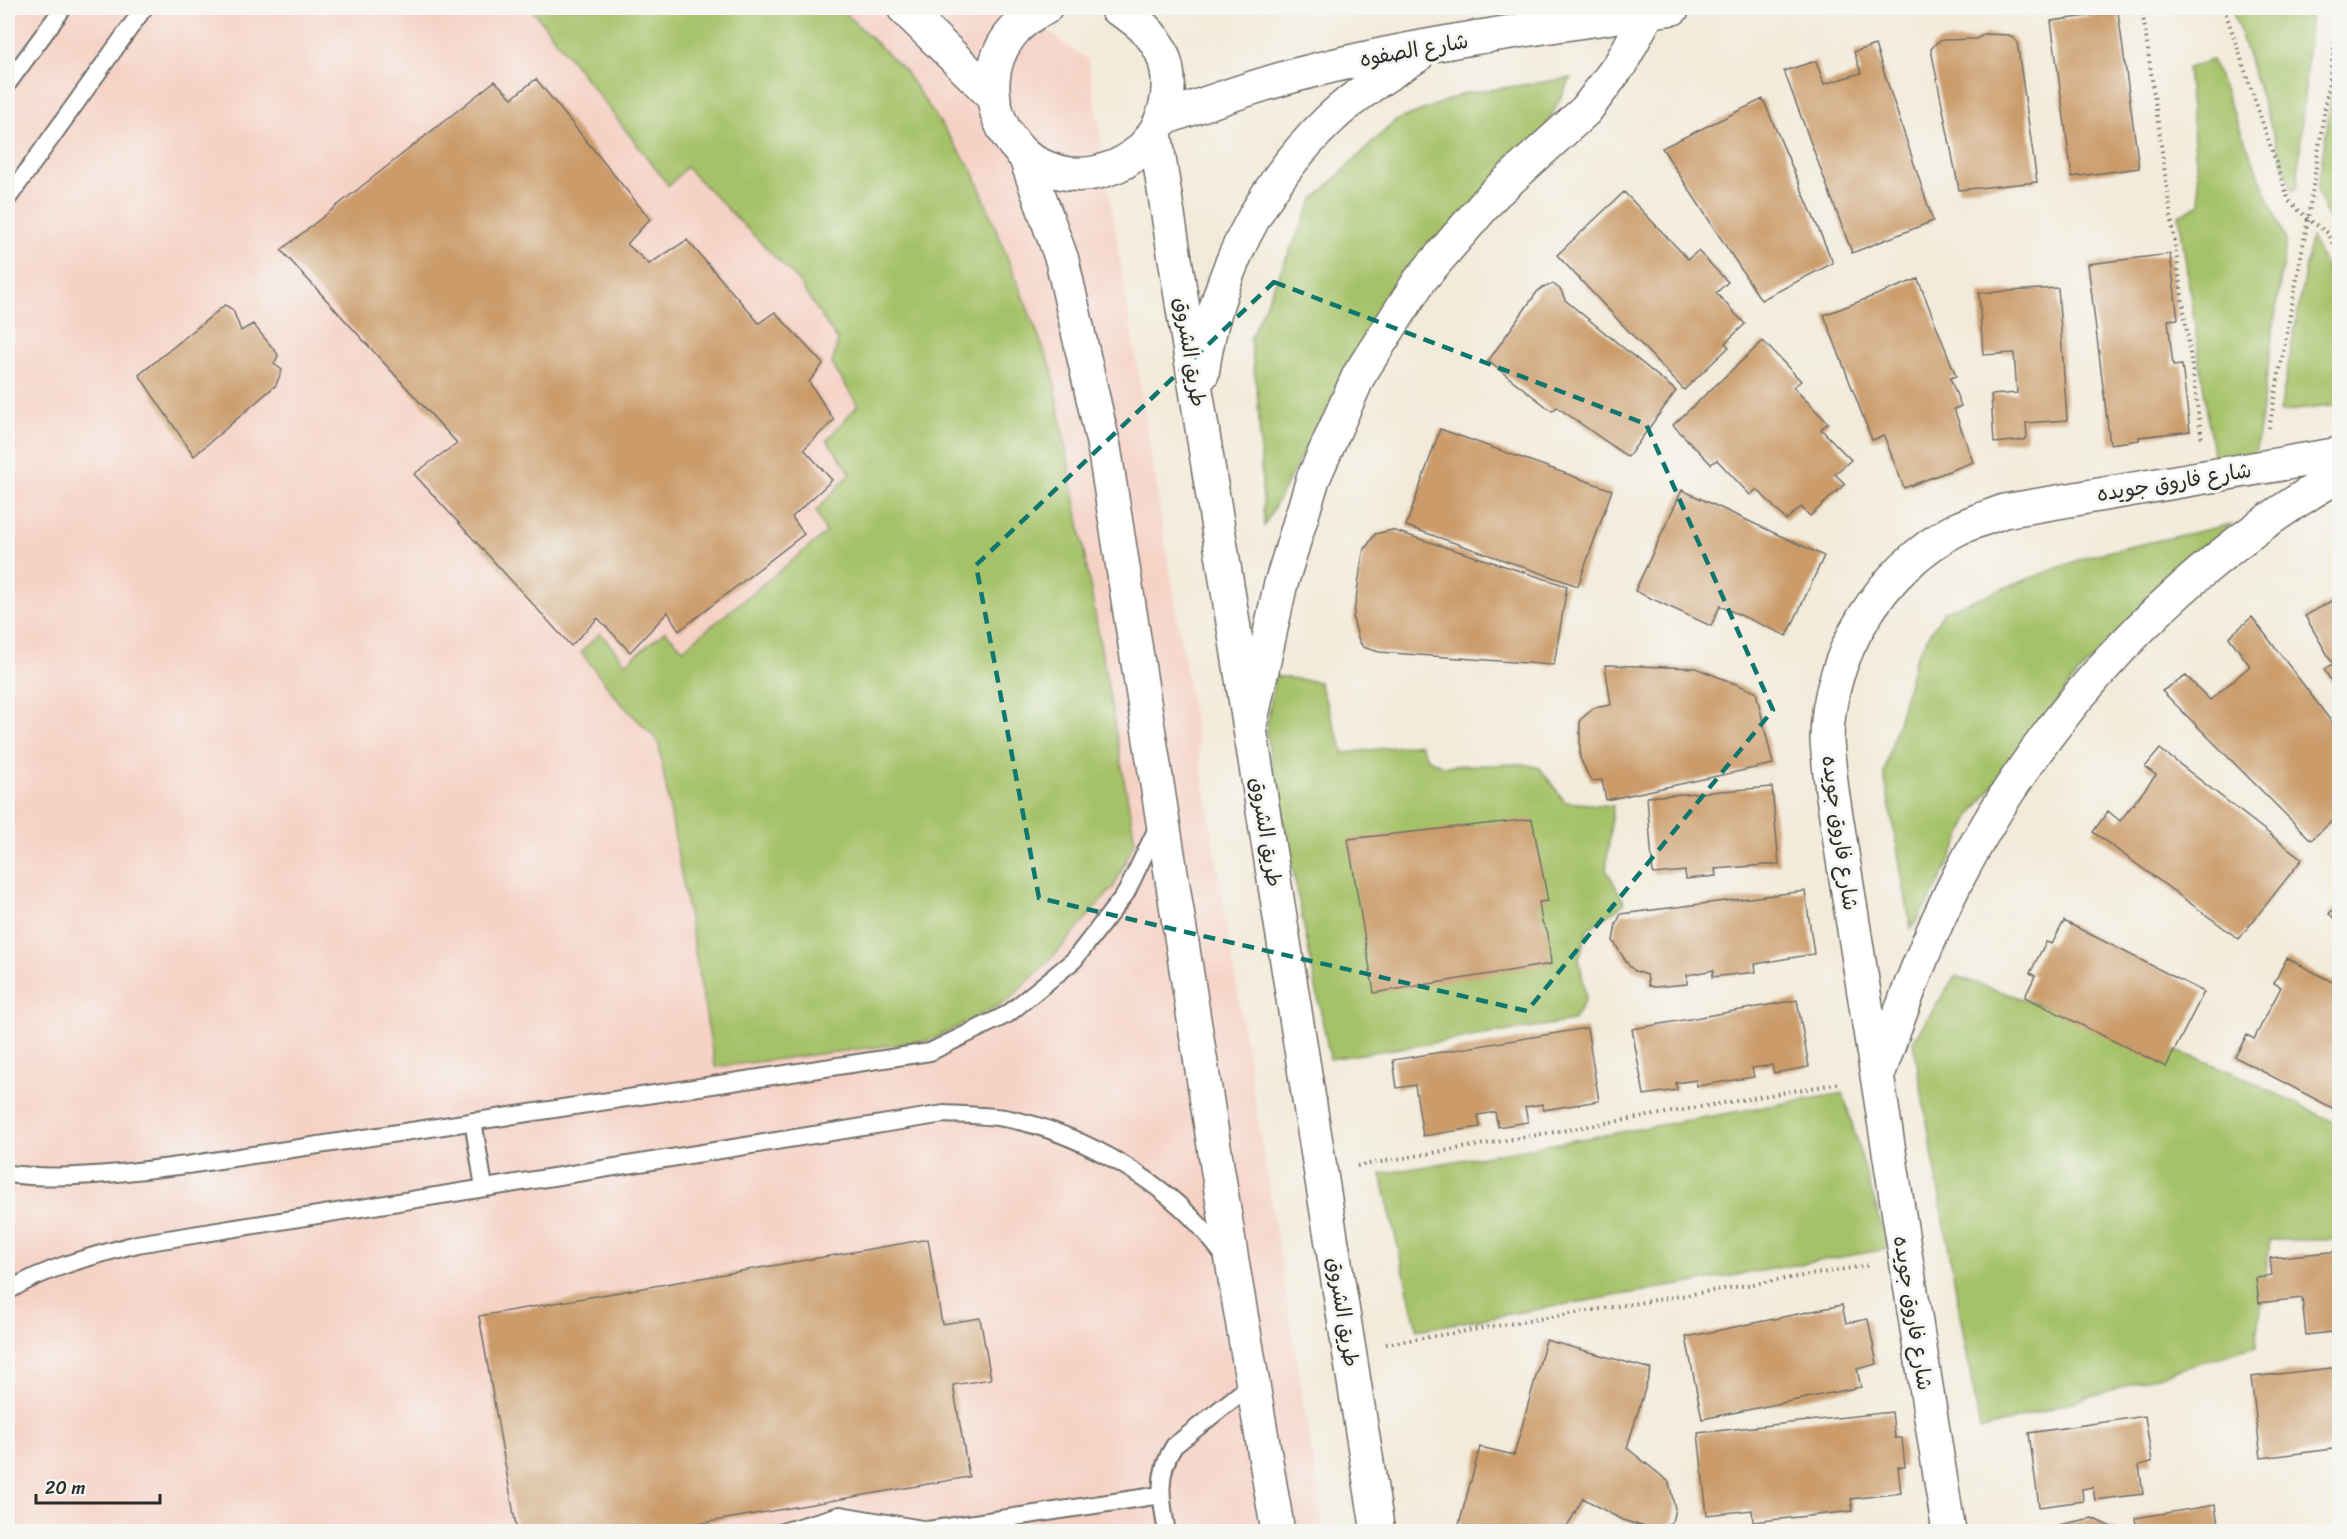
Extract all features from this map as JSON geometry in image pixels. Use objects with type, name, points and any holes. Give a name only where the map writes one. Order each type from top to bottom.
[{"type":"street","points":[[904,8],[992,95]]},
{"type":"street","points":[[1046,8],[1021,22],[1004,43],[994,69],[992,95],[998,118],[1009,139],[1025,156],[1046,168],[1071,175],[1095,174],[1119,166],[1140,152],[1159,126],[1167,97],[1167,75],[1161,52],[1149,33],[1133,17],[1116,8]]},
{"type":"street","points":[[1249,727],[1280,587],[1313,479],[1359,375],[1420,280],[1494,194],[1586,110],[1661,9]]},
{"type":"street","name":"شارع الصفوه","points":[[1159,126],[1229,95],[1296,75],[1364,59],[1661,9]]},
{"type":"street","points":[[1198,405],[1206,342],[1224,280],[1251,222],[1286,168],[1329,120],[1379,79],[1434,46]]},
{"type":"street","name":"طريق الشروق","points":[[1159,126],[1198,405],[1378,1532]]},
{"type":"street","points":[[1025,156],[1062,260],[1104,447],[1233,1267],[1278,1532]]},
{"type":"street","name":"شارع فاروق جويده","points":[[1948,1532],[1832,790],[1827,739],[1834,688],[1851,640],[1878,596],[1914,558],[1957,530],[2004,511],[2340,454]]},
{"type":"street","points":[[1877,1077],[1927,944],[1960,874],[1998,807],[2042,743],[2097,675],[2142,627],[2198,575],[2259,527],[2340,475]]},
{"type":"lane","points":[[8,83],[63,8]]},
{"type":"lane","points":[[8,198],[144,8]]},
{"type":"lane","points":[[8,1174],[71,1176],[129,1172],[930,1052],[1008,1014],[1074,960],[1126,893],[1163,815]]},
{"type":"lane","points":[[8,1291],[23,1282],[78,1260],[137,1244],[944,1114],[1005,1119],[1058,1134],[1109,1157],[1156,1187],[1198,1224],[1233,1267]]},
{"type":"lane","points":[[473,1121],[484,1187]]},
{"type":"lane","points":[[1167,1532],[1161,1496],[1161,1475],[1166,1459],[1174,1446],[1253,1383]]},
{"type":"lane","points":[[782,1532],[840,1515],[928,1531],[1161,1496]]},
{"type":"path","points":[[2142,8],[2207,476]]},
{"type":"path","points":[[2223,8],[2289,201],[2308,219],[2328,232],[2340,257]]},
{"type":"path","points":[[2262,467],[2308,219],[2340,9]]},
{"type":"path","points":[[1321,1172],[1877,1077]]},
{"type":"path","points":[[1349,1349],[1905,1259]]},
{"type":"highlighted area","points":[[1274,282],[1646,424],[1773,710],[1527,1011],[1039,898],[976,565]]},
{"type":"shaded area","points":[[8,8],[1016,8],[1088,60],[1324,1531],[8,1531]]},
{"type":"green space","points":[[531,8],[840,8],[904,70],[973,171],[1052,370],[1135,841],[1114,886],[1061,948],[1009,1000],[932,1040],[715,1067],[658,741],[619,701],[581,652],[600,633],[626,663],[665,631],[683,649],[826,533],[816,511],[851,473],[827,440],[858,405],[832,364],[838,341],[795,277],[686,167],[669,186]]},
{"type":"green space","points":[[2232,8],[2311,8],[2297,188],[2292,191]]},
{"type":"green space","points":[[2339,45],[2339,243],[2317,192]]},
{"type":"green space","points":[[2212,60],[2286,241],[2255,456],[2214,461],[2179,215],[2200,204],[2187,68]]},
{"type":"green space","points":[[1571,78],[1544,130],[1353,361],[1264,526],[1258,400],[1250,338],[1313,200],[1395,121],[1466,93]]},
{"type":"green space","points":[[2311,237],[2339,294],[2339,405],[2280,412]]},
{"type":"green space","points":[[2231,524],[2076,676],[1971,815],[1936,890],[1911,929],[1884,773],[1916,656],[1944,611],[2089,556]]},
{"type":"green space","points":[[1275,676],[1319,682],[1344,753],[1420,744],[1427,758],[1442,766],[1523,764],[1540,768],[1565,802],[1613,806],[1606,869],[1625,903],[1588,929],[1579,958],[1586,999],[1573,1021],[1330,1059],[1266,733]]},
{"type":"green space","points":[[1955,976],[2202,1060],[2243,1077],[2339,1125],[2339,1240],[2270,1240],[2256,1346],[1980,1430],[1913,1041]]},
{"type":"green space","points":[[1843,1093],[1888,1249],[1417,1330],[1381,1174]]},
{"type":"building","points":[[2118,12],[2139,168],[2072,177],[2051,21]]},
{"type":"building","points":[[1985,34],[2009,35],[2017,42],[2037,182],[1959,190],[1931,49],[1943,40],[1976,39]]},
{"type":"building","points":[[1875,45],[1933,221],[1852,253],[1784,71],[1816,61],[1824,84],[1861,73],[1854,52]]},
{"type":"building","points":[[536,79],[650,219],[627,244],[649,264],[687,240],[759,323],[775,312],[823,364],[809,382],[834,420],[804,449],[832,480],[792,517],[804,534],[679,631],[668,612],[630,652],[598,618],[571,646],[414,474],[457,443],[281,250],[495,81],[512,98]]},
{"type":"building","points":[[1763,99],[1833,263],[1761,300],[1662,148]]},
{"type":"building","points":[[1624,192],[1688,259],[1698,251],[1728,282],[1716,293],[1745,324],[1725,343],[1729,347],[1684,390],[1557,255]]},
{"type":"building","points":[[2170,254],[2178,319],[2168,320],[2173,366],[2182,365],[2190,431],[2139,437],[2139,440],[2110,444],[2088,264]]},
{"type":"building","points":[[1918,279],[1956,376],[1950,378],[1961,406],[1954,409],[1973,462],[1904,488],[1884,436],[1872,440],[1824,315]]},
{"type":"building","points":[[1553,284],[1561,290],[1565,300],[1676,391],[1628,457],[1557,407],[1552,411],[1488,361],[1537,292]]},
{"type":"building","points":[[2058,288],[2067,420],[2026,423],[2027,437],[2024,440],[1994,443],[1991,395],[2017,393],[2014,353],[1983,355],[1979,293]]},
{"type":"building","points":[[225,305],[233,310],[241,331],[253,324],[277,353],[274,364],[282,370],[276,385],[194,456],[139,375]]},
{"type":"building","points":[[1763,341],[1801,381],[1793,387],[1828,423],[1821,429],[1851,460],[1835,474],[1845,484],[1810,516],[1801,507],[1786,520],[1757,489],[1750,495],[1717,460],[1711,464],[1673,425]]},
{"type":"building","points":[[1440,429],[1612,490],[1578,586],[1406,526]]},
{"type":"building","points":[[1682,490],[1824,556],[1787,636],[1720,606],[1711,626],[1635,591]]},
{"type":"building","points":[[1392,530],[1567,586],[1554,665],[1379,652],[1363,647],[1353,619],[1363,552],[1375,534]]},
{"type":"building","points":[[2340,596],[2340,697],[2324,669],[2333,664],[2305,616]]},
{"type":"building","points":[[2252,617],[2340,733],[2340,814],[2311,840],[2162,691],[2186,676],[2210,700],[2250,666],[2229,637]]},
{"type":"building","points":[[1605,665],[1696,668],[1756,692],[1773,764],[1606,800],[1602,780],[1591,781],[1580,758],[1580,720],[1594,708],[1611,705]]},
{"type":"building","points":[[2160,749],[2302,859],[2239,939],[2093,832],[2108,811],[2120,821],[2156,775],[2145,767]]},
{"type":"building","points":[[1772,787],[1779,864],[1715,869],[1716,876],[1686,879],[1685,871],[1653,874],[1647,797]]},
{"type":"building","points":[[1532,819],[1548,901],[1539,902],[1542,922],[1548,933],[1551,964],[1374,993],[1348,839]]},
{"type":"building","points":[[1805,891],[1814,954],[1755,964],[1756,972],[1712,977],[1714,970],[1687,975],[1687,984],[1649,986],[1647,975],[1629,966],[1613,941],[1616,924],[1621,914]]},
{"type":"building","points":[[2340,902],[2340,923],[2329,914]]},
{"type":"building","points":[[2064,921],[2204,992],[2166,1067],[2025,997],[2035,976],[2030,973],[2046,942],[2052,944]]},
{"type":"building","points":[[2287,958],[2340,986],[2340,1112],[2235,1057],[2247,1035],[2254,1039],[2281,987],[2274,983]]},
{"type":"building","points":[[1797,1000],[1809,1067],[1774,1073],[1772,1065],[1752,1068],[1754,1077],[1697,1086],[1696,1080],[1676,1083],[1677,1090],[1644,1095],[1632,1029]]},
{"type":"building","points":[[1587,1028],[1599,1101],[1543,1110],[1543,1104],[1525,1107],[1528,1122],[1498,1127],[1495,1112],[1478,1115],[1480,1127],[1423,1136],[1415,1085],[1397,1088],[1393,1060]]},
{"type":"building","points":[[928,1239],[942,1324],[980,1318],[991,1379],[953,1385],[969,1477],[651,1532],[517,1532],[479,1316]]},
{"type":"building","points":[[2340,1251],[2340,1331],[2306,1335],[2302,1298],[2259,1303],[2256,1278],[2272,1276],[2270,1258]]},
{"type":"building","points":[[1842,1305],[1846,1323],[1868,1319],[1877,1364],[1857,1369],[1861,1387],[1702,1419],[1686,1337]]},
{"type":"building","points":[[1546,1340],[1651,1369],[1627,1448],[1669,1482],[1675,1509],[1672,1522],[1655,1530],[1622,1520],[1583,1498],[1564,1532],[1457,1532],[1480,1447],[1514,1455]]},
{"type":"building","points":[[2340,1367],[2340,1448],[2261,1458],[2251,1377]]},
{"type":"building","points":[[1892,1412],[1895,1438],[1902,1438],[1905,1467],[1898,1467],[1901,1493],[1851,1499],[1853,1511],[1753,1522],[1752,1510],[1707,1515],[1698,1433]]},
{"type":"building","points":[[2145,1416],[2152,1462],[2139,1465],[2143,1494],[2095,1500],[2093,1487],[2082,1489],[2083,1501],[2039,1507],[2029,1433]]},
{"type":"building","points":[[2215,1505],[2219,1532],[2133,1532],[2137,1530],[2135,1518]]},
{"type":"building","points":[[2092,1518],[2121,1532],[2055,1532],[2059,1525]]}]
